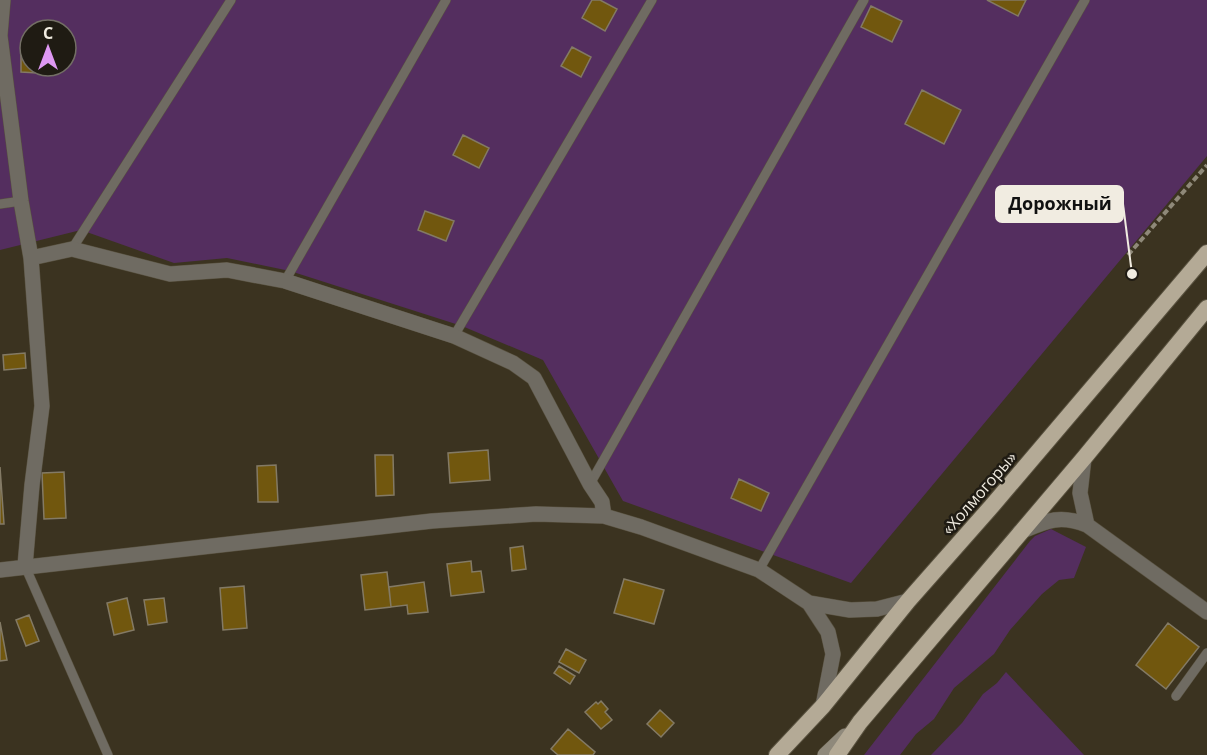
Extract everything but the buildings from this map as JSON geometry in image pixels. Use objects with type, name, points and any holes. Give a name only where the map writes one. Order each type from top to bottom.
[{"type":"highway","name":"«Холмогоры»","points":[[781,751],[823,706],[908,601],[1207,253]]},
{"type":"highway","points":[[837,755],[860,722],[1207,308]]},
{"type":"main road","points":[[825,755],[860,722]]},
{"type":"street","points":[[3,0],[0,35],[21,201],[31,258],[42,406],[25,566]]},
{"type":"street","points":[[31,258],[72,249],[170,274],[227,270],[285,281],[454,336],[513,363],[534,378],[590,484],[602,502],[604,516]]},
{"type":"street","points":[[1083,458],[1080,493],[1087,525]]},
{"type":"street","points":[[0,570],[432,521],[536,514],[604,516],[641,526],[759,570],[809,603],[828,632],[833,654],[823,706]]},
{"type":"street","points":[[1020,532],[1045,521],[1061,518],[1072,519],[1087,525],[1207,612]]},
{"type":"street","points":[[809,603],[850,610],[877,609],[908,601]]},
{"type":"lane","points":[[72,249],[231,0]]},
{"type":"lane","points":[[285,281],[446,0]]},
{"type":"lane","points":[[454,336],[652,0]]},
{"type":"lane","points":[[590,484],[864,0]]},
{"type":"lane","points":[[759,570],[1085,0]]},
{"type":"lane","points":[[0,204],[21,201]]},
{"type":"lane","points":[[25,566],[108,755]]},
{"type":"lane","points":[[1176,696],[1207,653]]},
{"type":"path","points":[[1128,255],[1207,165]]},
{"type":"shaded area","points":[[0,0],[1207,0],[1207,156],[851,583],[623,501],[543,360],[462,326],[290,271],[227,258],[174,263],[81,230],[0,250]]},
{"type":"shaded area","points":[[1051,529],[1086,547],[1074,578],[1059,580],[1042,594],[1010,630],[994,654],[954,688],[934,719],[916,734],[900,755],[864,755],[1030,541],[1035,536]]},
{"type":"shaded area","points":[[1006,672],[1084,755],[931,755],[962,723],[983,694]]},
{"type":"place","name":"Дорожный","points":[[1132,274]]}]
